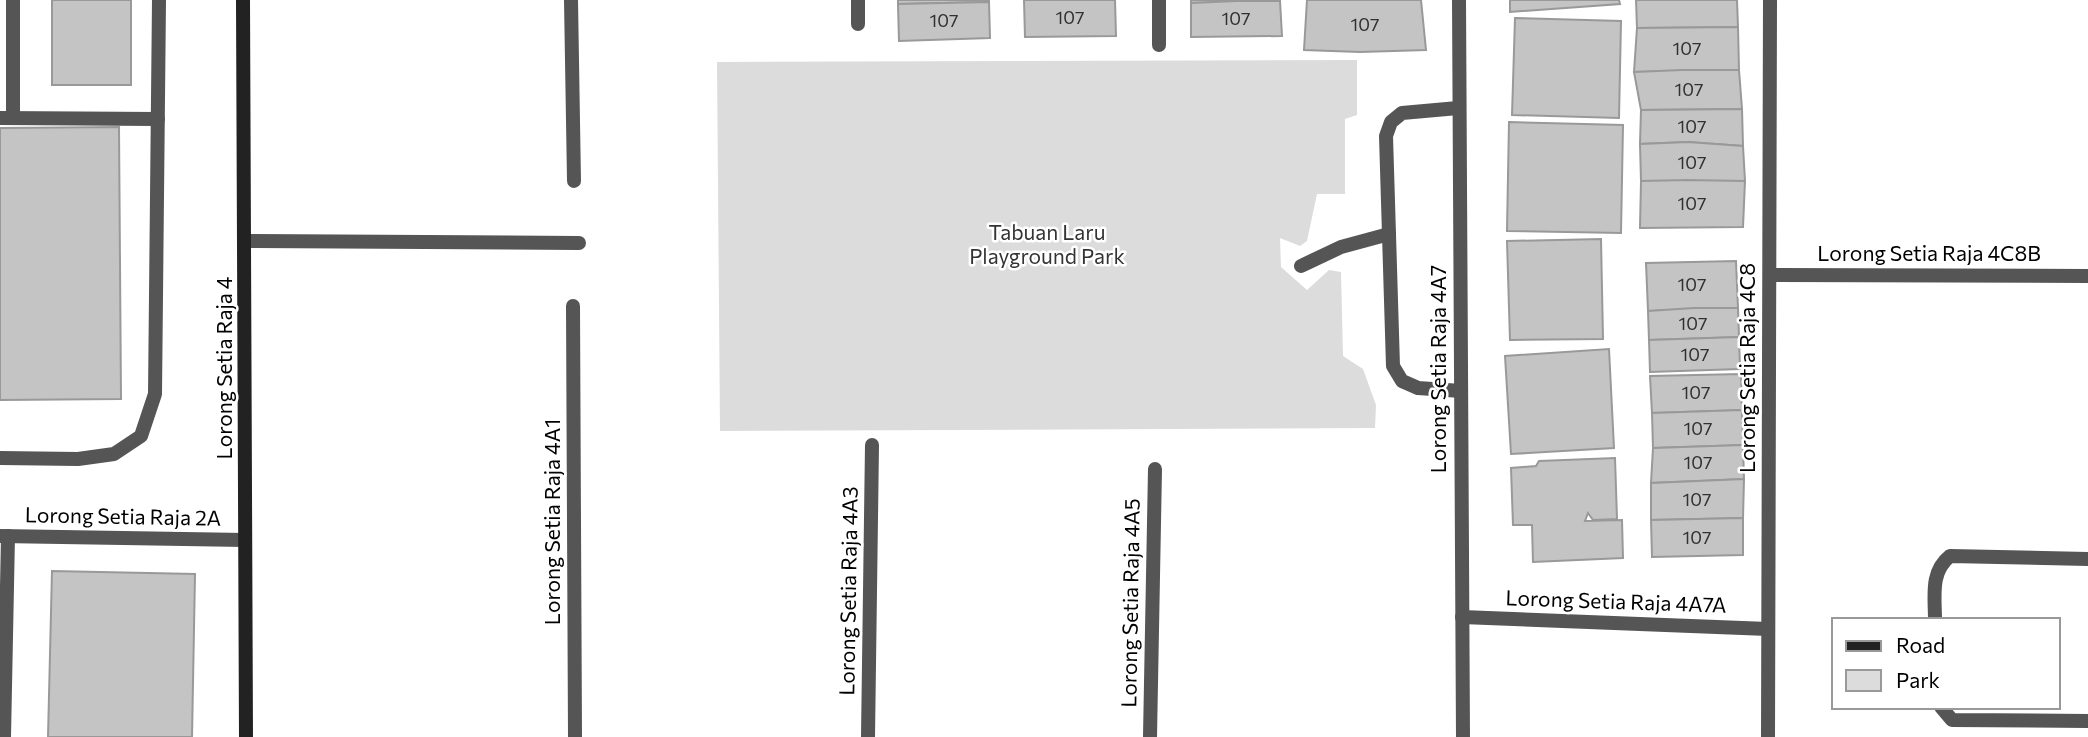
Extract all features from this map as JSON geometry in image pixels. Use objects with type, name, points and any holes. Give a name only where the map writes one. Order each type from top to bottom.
[{"type":"street","points":[[13,0],[6,118],[158,119]]},
{"type":"street","points":[[0,458],[78,459],[114,454],[141,436],[155,394],[159,0]]},
{"type":"street","name":"Lorong Setia Raja 4","points":[[243,0],[246,737]]},
{"type":"street","points":[[571,0],[574,181]]},
{"type":"street","points":[[858,0],[858,24]]},
{"type":"street","points":[[1159,0],[1159,45]]},
{"type":"street","name":"Lorong Setia Raja 4A7","points":[[1459,0],[1463,737]]},
{"type":"street","name":"Lorong Setia Raja 4C8","points":[[1768,737],[1770,0]]},
{"type":"street","points":[[1458,108],[1402,113],[1391,122],[1386,136],[1393,366],[1402,381],[1418,387],[1461,391]]},
{"type":"street","points":[[1301,266],[1341,247],[1390,234]]},
{"type":"street","points":[[246,242],[579,243]]},
{"type":"street","name":"Lorong Setia Raja 4C8B","points":[[1770,275],[2088,276]]},
{"type":"street","name":"Lorong Setia Raja 4A1","points":[[573,306],[575,737]]},
{"type":"street","name":"Lorong Setia Raja 4A3","points":[[869,737],[872,445]]},
{"type":"street","name":"Lorong Setia Raja 4A5","points":[[1150,737],[1155,469]]},
{"type":"street","points":[[4,536],[4,737]]},
{"type":"street","name":"Lorong Setia Raja 2A","points":[[4,536],[245,540]]},
{"type":"street","points":[[1935,618],[1935,576],[1941,563],[1950,555],[2088,559]]},
{"type":"street","name":"Lorong Setia Raja 4A7A","points":[[1462,617],[1769,629]]},
{"type":"street","points":[[1943,709],[1952,720],[2088,721]]},
{"type":"green space","name":"Tabuan Laru Playground Park","points":[[1357,60],[1357,115],[1345,119],[1345,194],[1317,194],[1307,241],[1300,246],[1280,238],[1281,267],[1307,290],[1329,270],[1341,272],[1343,356],[1363,369],[1376,405],[1375,428],[720,431],[717,62]]},
{"type":"building","points":[[52,0],[131,0],[131,85],[52,85]]},
{"type":"building","points":[[898,0],[989,0],[989,2],[898,4]]},
{"type":"building","points":[[1024,0],[1115,0],[1116,36],[1025,37]]},
{"type":"building","points":[[1191,0],[1280,0],[1280,1],[1191,3]]},
{"type":"building","points":[[1307,0],[1421,0],[1426,50],[1304,50]]},
{"type":"building","points":[[1510,0],[1619,0],[1620,4],[1510,12]]},
{"type":"building","points":[[1636,0],[1737,0],[1738,27],[1637,28]]},
{"type":"building","points":[[1280,1],[1282,36],[1191,37],[1191,3]]},
{"type":"building","points":[[989,2],[990,38],[899,41],[898,4]]},
{"type":"building","points":[[1515,18],[1621,21],[1619,118],[1512,115]]},
{"type":"building","points":[[1738,27],[1739,70],[1634,72],[1637,28]]},
{"type":"building","points":[[1739,70],[1742,109],[1641,110],[1634,72]]},
{"type":"building","points":[[1742,109],[1743,146],[1688,142],[1640,144],[1641,110]]},
{"type":"building","points":[[1509,122],[1623,125],[1621,233],[1507,231]]},
{"type":"building","points":[[119,127],[121,399],[0,400],[0,128]]},
{"type":"building","points":[[1688,142],[1743,146],[1745,181],[1641,181],[1640,144]]},
{"type":"building","points":[[1641,181],[1745,181],[1743,227],[1640,228]]},
{"type":"building","points":[[1601,239],[1603,339],[1510,340],[1507,241]]},
{"type":"building","points":[[1736,261],[1738,308],[1648,311],[1646,263]]},
{"type":"building","points":[[1738,308],[1739,337],[1649,340],[1648,311]]},
{"type":"building","points":[[1739,337],[1740,369],[1650,372],[1649,340]]},
{"type":"building","points":[[1609,349],[1614,448],[1511,454],[1505,356]]},
{"type":"building","points":[[1741,374],[1742,410],[1652,413],[1650,376]]},
{"type":"building","points":[[1742,410],[1743,445],[1653,448],[1652,413]]},
{"type":"building","points":[[1743,445],[1744,479],[1651,483],[1653,448]]},
{"type":"building","points":[[1615,458],[1617,519],[1593,520],[1588,513],[1585,521],[1622,520],[1623,558],[1533,562],[1532,525],[1513,525],[1511,468],[1536,466],[1539,461]]},
{"type":"building","points":[[1744,479],[1743,518],[1651,520],[1651,483]]},
{"type":"building","points":[[1743,518],[1743,555],[1652,557],[1651,520]]},
{"type":"building","points":[[52,571],[195,574],[192,737],[48,737]]}]
